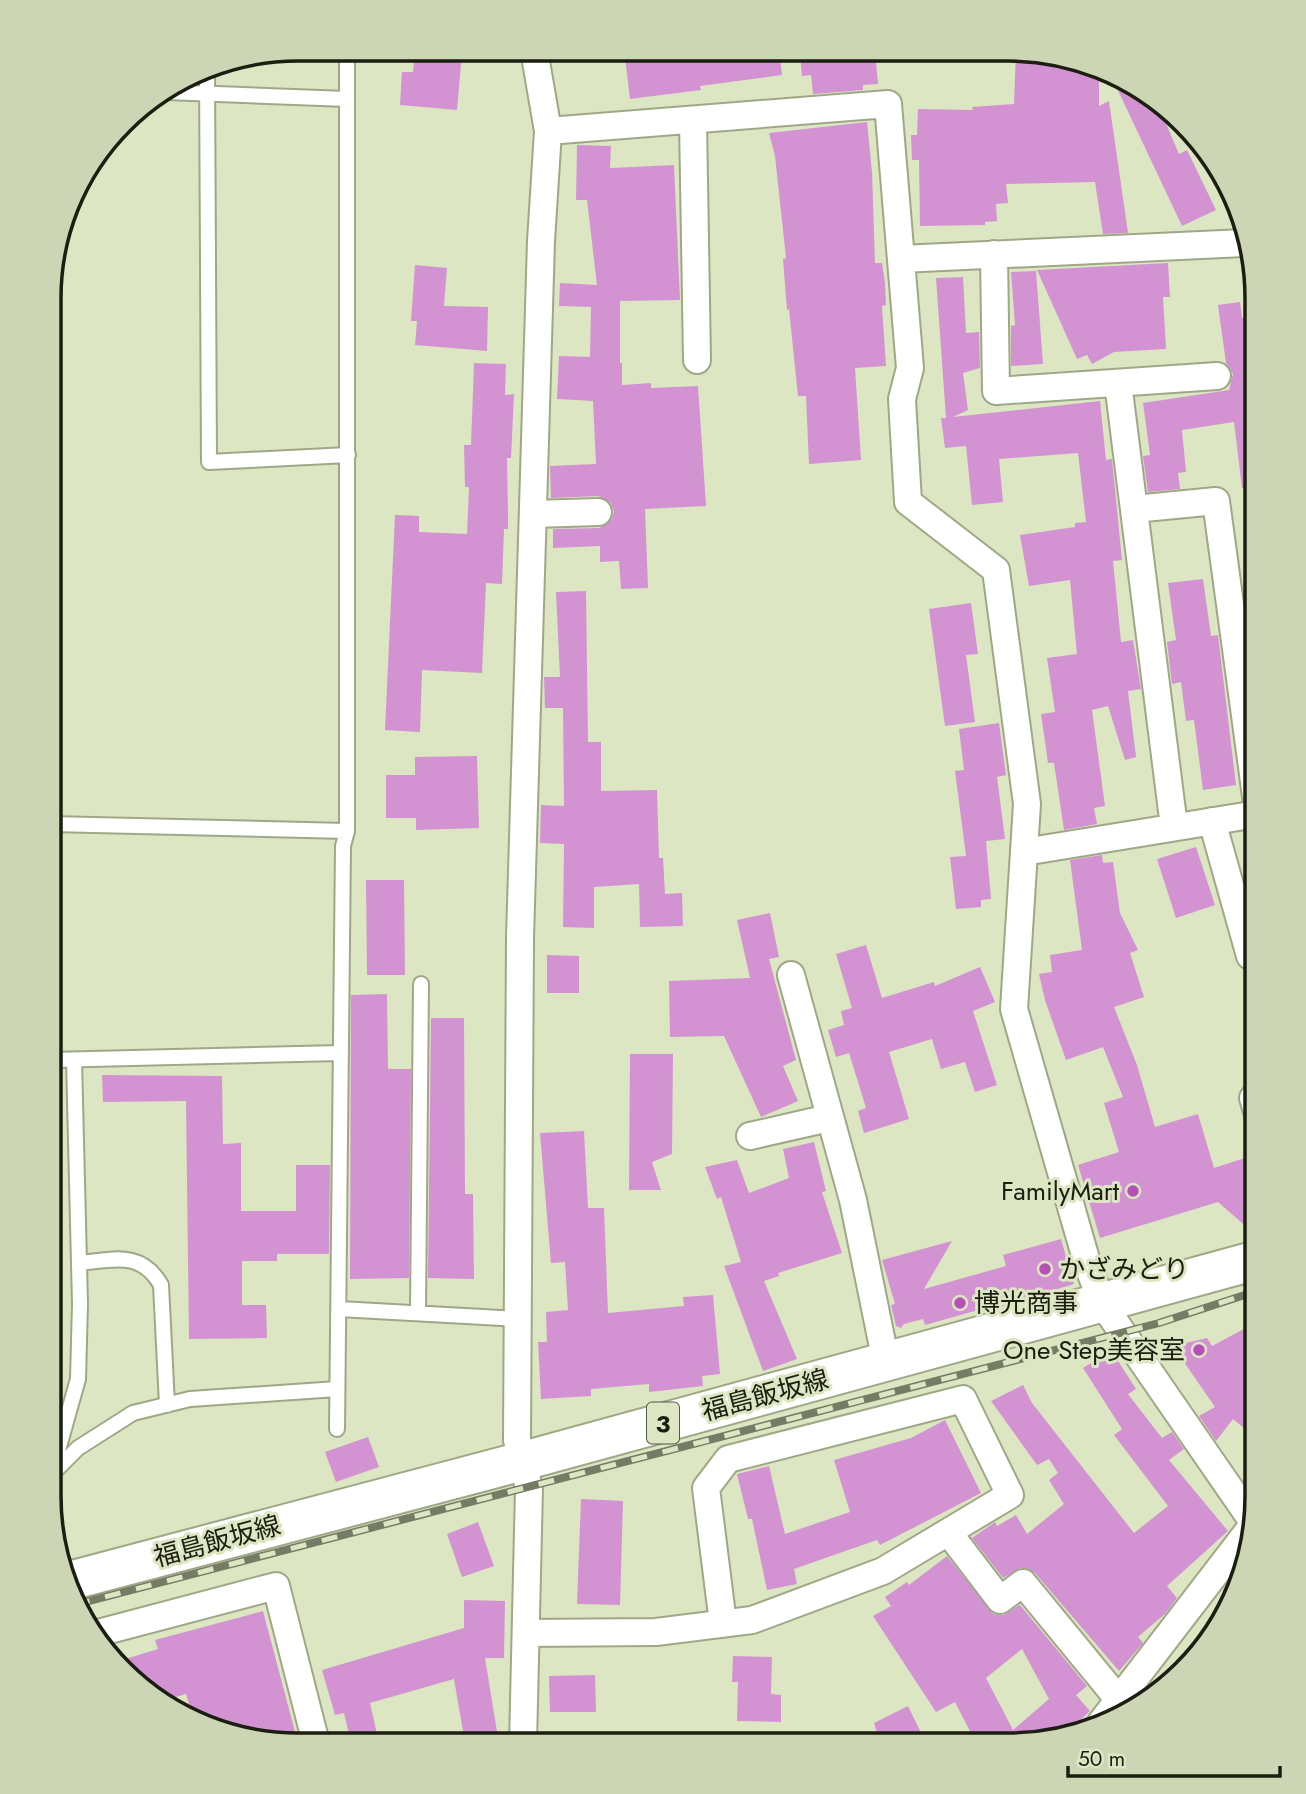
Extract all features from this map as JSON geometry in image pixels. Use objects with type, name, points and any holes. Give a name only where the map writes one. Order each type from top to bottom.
[{"type":"main road","name":"福島飯坂線","points":[[77,1579],[523,1461],[1244,1263]]},
{"type":"street","points":[[523,1733],[529,1488],[517,1440],[520,938],[541,241],[548,131],[536,61]]},
{"type":"street","points":[[548,131],[888,104],[910,368],[902,399],[908,502],[996,570],[1027,804],[1014,1009],[1088,1266],[1102,1303],[1244,1506]]},
{"type":"street","points":[[694,120],[697,360]]},
{"type":"street","points":[[901,259],[1238,243]]},
{"type":"street","points":[[994,254],[996,391],[1217,376]]},
{"type":"street","points":[[1118,383],[1174,827]]},
{"type":"street","points":[[1134,509],[1216,501],[1245,685]]},
{"type":"street","points":[[534,514],[598,512]]},
{"type":"street","points":[[1024,852],[1245,816]]},
{"type":"street","points":[[1212,821],[1244,936]]},
{"type":"street","points":[[791,975],[853,1200],[886,1362]]},
{"type":"street","points":[[750,1136],[829,1118]]},
{"type":"street","points":[[526,1633],[656,1632],[752,1620],[883,1570],[949,1533],[1010,1494],[963,1399],[728,1459],[706,1488],[723,1623]]},
{"type":"street","points":[[949,1533],[1000,1600],[1023,1583],[1119,1700]]},
{"type":"street","points":[[1113,1708],[1241,1535]]},
{"type":"street","points":[[104,1631],[276,1586],[313,1733]]},
{"type":"lane","points":[[337,1429],[343,846],[346,831],[346,61]]},
{"type":"lane","points":[[207,79],[209,462],[348,455]]},
{"type":"lane","points":[[181,92],[347,99]]},
{"type":"lane","points":[[61,824],[346,831]]},
{"type":"lane","points":[[418,1314],[421,984]]},
{"type":"lane","points":[[61,1059],[341,1053]]},
{"type":"lane","points":[[61,1439],[78,1379],[79,1263],[74,1060]]},
{"type":"lane","points":[[79,1263],[124,1259],[135,1261],[152,1270],[160,1285],[167,1405]]},
{"type":"lane","points":[[339,1309],[519,1319]]},
{"type":"lane","points":[[61,1465],[78,1448],[133,1413],[190,1399],[337,1389]]},
{"type":"building","points":[[414,61],[461,61],[457,110],[400,105],[402,72],[413,72]]},
{"type":"building","points":[[625,61],[780,61],[782,75],[700,86],[701,90],[630,99]]},
{"type":"building","points":[[801,61],[876,61],[878,84],[863,85],[863,90],[813,94],[811,75],[802,76]]},
{"type":"building","points":[[1016,61],[1054,66],[1099,80],[1099,106],[1109,101],[1128,233],[1103,234],[1095,182],[1006,184],[1008,203],[996,204],[997,221],[985,222],[985,225],[920,226],[919,160],[912,160],[911,135],[917,135],[918,109],[973,110],[972,107],[1014,104]]},
{"type":"building","points":[[1117,88],[1140,101],[1165,121],[1179,154],[1187,150],[1216,210],[1182,226]]},
{"type":"building","points":[[867,122],[872,172],[875,263],[882,263],[885,283],[886,305],[882,306],[886,366],[855,368],[861,460],[809,464],[806,396],[798,396],[789,309],[787,310],[783,259],[786,258],[775,156],[769,133]]},
{"type":"building","points":[[577,145],[611,146],[610,168],[674,165],[680,300],[620,301],[622,385],[651,383],[651,388],[698,386],[706,506],[645,509],[648,588],[621,589],[619,561],[600,562],[600,546],[553,548],[553,529],[599,528],[611,520],[614,512],[611,503],[598,496],[551,498],[550,466],[596,464],[593,401],[557,399],[559,356],[590,357],[591,307],[559,306],[560,283],[597,285],[587,200],[576,200]]},
{"type":"building","points":[[1168,263],[1170,297],[1163,297],[1166,349],[1114,352],[1092,364],[1087,355],[1077,359],[1037,270]]},
{"type":"building","points":[[415,265],[447,268],[444,306],[488,307],[487,351],[415,345],[417,321],[411,321]]},
{"type":"building","points":[[1036,271],[1043,364],[1011,366],[1011,326],[1015,325],[1011,272]]},
{"type":"building","points":[[963,277],[966,333],[979,332],[980,368],[963,373],[968,410],[953,417],[1100,401],[1106,460],[1112,459],[1122,560],[1113,561],[1121,642],[1133,640],[1141,689],[1128,691],[1136,757],[1125,760],[1108,706],[1092,710],[1105,806],[1094,808],[1097,824],[1064,830],[1054,763],[1048,763],[1041,714],[1055,712],[1047,658],[1077,654],[1070,580],[1029,586],[1020,535],[1075,527],[1075,523],[1086,522],[1078,453],[999,459],[1003,502],[972,505],[966,446],[945,448],[941,418],[946,418],[936,278]]},
{"type":"building","points":[[1240,302],[1242,318],[1245,318],[1245,488],[1242,488],[1234,422],[1182,430],[1186,472],[1178,473],[1180,489],[1148,492],[1143,456],[1150,455],[1143,403],[1229,390],[1233,374],[1226,363],[1218,305]]},
{"type":"building","points":[[474,363],[506,364],[505,395],[514,394],[511,458],[507,458],[508,529],[504,529],[502,584],[486,583],[482,673],[422,670],[420,732],[385,730],[395,515],[419,516],[419,532],[467,534],[469,487],[465,487],[464,445],[471,445]]},
{"type":"building","points":[[1203,579],[1211,636],[1218,635],[1236,785],[1203,790],[1194,720],[1186,721],[1181,682],[1172,684],[1167,642],[1176,640],[1168,583]]},
{"type":"building","points":[[586,591],[588,742],[601,742],[601,791],[657,790],[659,858],[663,858],[665,894],[682,893],[683,926],[640,927],[639,884],[594,887],[594,928],[563,927],[564,844],[540,843],[541,805],[564,806],[563,708],[545,708],[544,677],[560,677],[556,592]]},
{"type":"building","points":[[971,603],[978,654],[966,655],[975,722],[945,726],[929,609]]},
{"type":"building","points":[[999,723],[1006,775],[997,777],[1005,839],[986,841],[991,899],[981,900],[981,907],[956,909],[950,857],[966,856],[955,771],[964,770],[959,729]]},
{"type":"building","points":[[477,756],[479,828],[416,830],[416,818],[386,818],[386,775],[415,775],[415,757]]},
{"type":"building","points":[[1196,847],[1215,905],[1176,918],[1157,859]]},
{"type":"building","points":[[1102,855],[1103,863],[1113,862],[1120,913],[1138,950],[1130,953],[1144,997],[1114,1007],[1137,1065],[1155,1127],[1198,1114],[1214,1168],[1244,1158],[1244,1225],[1218,1202],[1100,1238],[1078,1165],[1119,1152],[1104,1103],[1123,1097],[1103,1047],[1066,1060],[1039,974],[1052,972],[1050,955],[1082,950],[1070,860]]},
{"type":"building","points":[[366,880],[404,880],[405,975],[367,975]]},
{"type":"building","points":[[770,913],[779,957],[769,959],[796,1060],[783,1066],[798,1101],[761,1117],[724,1036],[670,1037],[669,981],[750,978],[737,920]]},
{"type":"building","points":[[866,945],[882,998],[934,982],[935,986],[980,967],[995,1002],[973,1011],[997,1085],[975,1092],[965,1062],[941,1069],[932,1039],[889,1052],[909,1119],[864,1133],[858,1111],[866,1108],[849,1053],[836,1057],[828,1030],[844,1025],[841,1011],[852,1008],[836,954]]},
{"type":"building","points":[[547,955],[579,956],[579,993],[547,993]]},
{"type":"building","points":[[387,994],[388,1069],[411,1069],[409,1278],[350,1279],[351,995]]},
{"type":"building","points":[[431,1018],[464,1018],[465,1194],[473,1194],[474,1279],[428,1278]]},
{"type":"building","points":[[630,1054],[673,1054],[672,1154],[652,1162],[661,1190],[629,1190]]},
{"type":"building","points":[[102,1075],[222,1076],[223,1144],[241,1143],[241,1211],[296,1211],[296,1165],[330,1165],[329,1254],[277,1254],[277,1261],[242,1261],[242,1305],[266,1305],[267,1338],[189,1339],[186,1101],[103,1102]]},
{"type":"building","points":[[584,1131],[588,1208],[604,1208],[608,1313],[684,1306],[683,1297],[713,1295],[720,1374],[702,1376],[703,1386],[649,1392],[649,1384],[591,1389],[591,1396],[541,1399],[538,1342],[547,1342],[546,1312],[568,1310],[565,1262],[551,1263],[540,1133]]},
{"type":"building","points":[[814,1142],[826,1191],[822,1192],[842,1253],[778,1273],[779,1276],[764,1281],[797,1359],[763,1371],[724,1266],[741,1262],[721,1197],[717,1199],[705,1167],[737,1160],[749,1193],[789,1178],[783,1149]]},
{"type":"building","points":[[1061,1239],[1074,1284],[983,1312],[982,1309],[925,1325],[923,1319],[904,1324],[901,1328],[896,1326],[891,1305],[895,1304],[882,1260],[952,1241],[924,1289],[1006,1266],[1003,1255]]},
{"type":"building","points":[[1244,1329],[1244,1428],[1233,1419],[1216,1441],[1199,1416],[1215,1407],[1173,1346],[1207,1338],[1212,1346]]},
{"type":"building","points":[[1111,1350],[1136,1389],[1128,1394],[1162,1438],[1172,1432],[1184,1449],[1169,1460],[1228,1531],[1167,1586],[1177,1598],[1166,1613],[1138,1637],[1143,1643],[1119,1671],[1035,1573],[1020,1568],[1003,1578],[972,1538],[995,1522],[997,1526],[1016,1515],[1027,1534],[1064,1504],[1049,1480],[1058,1473],[1049,1459],[1037,1465],[991,1401],[1023,1385],[1032,1403],[1134,1533],[1168,1506],[1114,1435],[1122,1429],[1083,1368]]},
{"type":"building","points":[[945,1420],[981,1493],[880,1545],[877,1540],[794,1569],[797,1584],[767,1590],[752,1519],[748,1519],[737,1474],[769,1466],[785,1534],[850,1512],[834,1460],[911,1438]]},
{"type":"building","points":[[368,1437],[379,1467],[336,1482],[325,1452]]},
{"type":"building","points":[[581,1499],[623,1501],[620,1605],[577,1604]]},
{"type":"building","points":[[478,1522],[494,1566],[462,1577],[447,1534]]},
{"type":"building","points":[[947,1556],[993,1614],[1003,1615],[1020,1605],[1087,1686],[1076,1695],[1090,1711],[1079,1722],[1069,1725],[1008,1733],[971,1733],[955,1702],[936,1712],[873,1616],[891,1606],[885,1597],[907,1582],[909,1585]],"holes":[[[1022,1649],[1049,1699],[1013,1730],[986,1678]]]},
{"type":"building","points":[[464,1600],[505,1601],[504,1658],[485,1658],[497,1733],[463,1733],[454,1679],[370,1703],[377,1733],[349,1733],[344,1713],[335,1715],[322,1670],[464,1628]]},
{"type":"building","points":[[263,1611],[295,1733],[237,1725],[189,1706],[186,1694],[174,1698],[166,1693],[127,1659],[158,1649],[155,1640]]},
{"type":"building","points":[[733,1656],[772,1657],[771,1694],[781,1695],[781,1722],[737,1721],[738,1682],[732,1682]]},
{"type":"building","points":[[595,1675],[596,1712],[550,1712],[549,1676]]},
{"type":"building","points":[[908,1706],[921,1733],[877,1733],[874,1723]]},
{"type":"railway","points":[[86,1602],[1159,1323],[1244,1295]]},
{"type":"place","name":"FamilyMart","points":[[1133,1191]]},
{"type":"place","name":"かざみどり","points":[[1045,1269]]},
{"type":"place","name":"博光商事","points":[[960,1303]]},
{"type":"place","name":"One Step美容室","points":[[1199,1350]]}]
